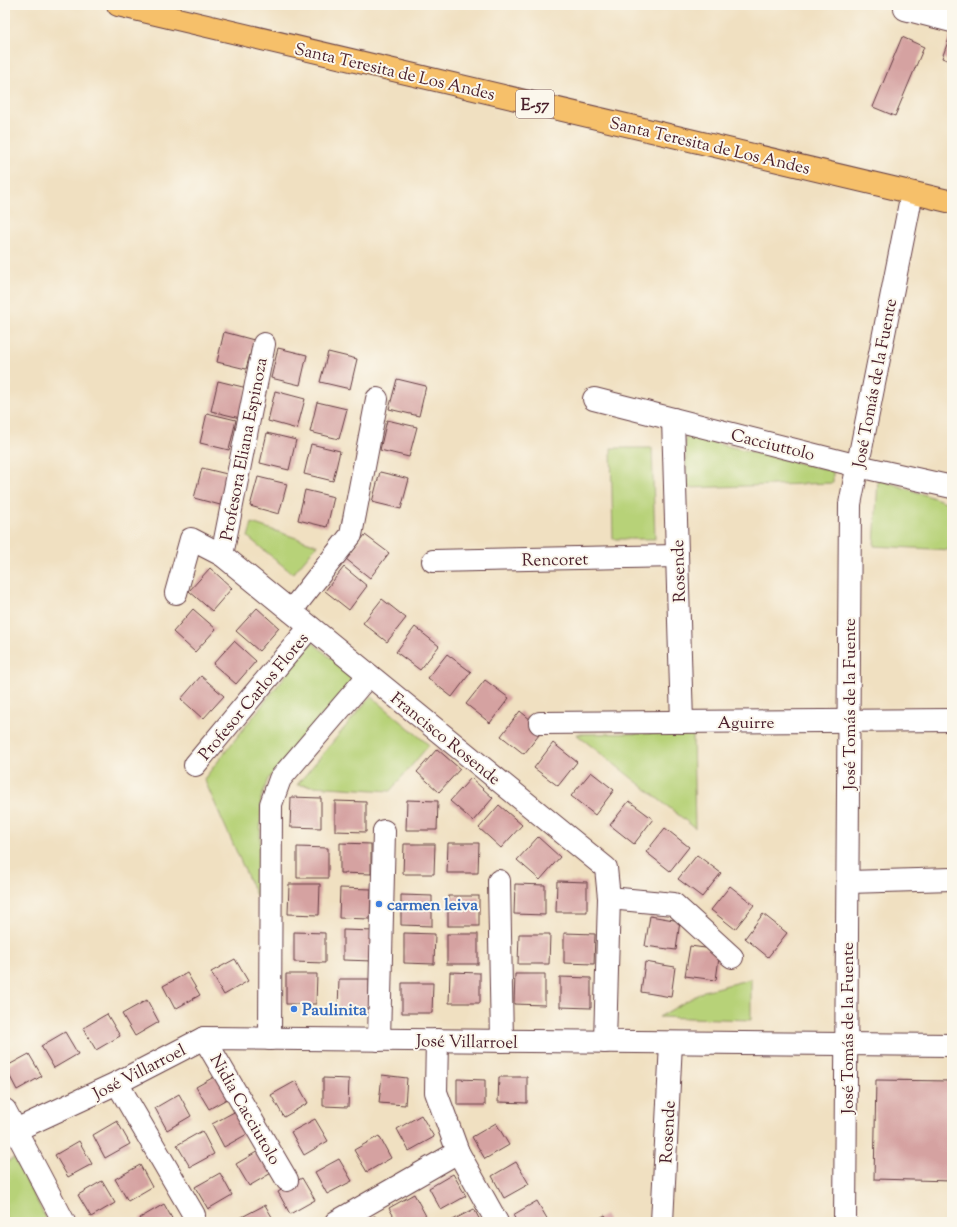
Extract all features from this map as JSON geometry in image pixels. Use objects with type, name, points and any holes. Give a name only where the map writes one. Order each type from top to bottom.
[{"type":"main road","name":"Santa Teresita de Los Andes","points":[[118,5],[952,202]]},
{"type":"street","points":[[905,7],[952,21]]},
{"type":"street","name":"José Tomás de la Fuente","points":[[845,1222],[850,504],[912,193]]},
{"type":"street","name":"Profesora Eliana Espinoza","points":[[222,555],[264,344]]},
{"type":"street","points":[[291,611],[351,535],[377,399]]},
{"type":"street","name":"Cacciuttolo","points":[[594,399],[858,466],[952,487]]},
{"type":"street","name":"Rosende","points":[[673,419],[682,722]]},
{"type":"street","name":"Francisco Rosende","points":[[176,593],[192,539],[222,555],[606,868],[610,898],[605,1042]]},
{"type":"street","name":"Rencoret","points":[[434,561],[678,556]]},
{"type":"street","name":"Profesor Carlos Flores","points":[[195,765],[310,627]]},
{"type":"street","points":[[270,1039],[271,804],[280,779],[368,675]]},
{"type":"street","name":"Aguirre","points":[[540,723],[952,720]]},
{"type":"street","points":[[379,1040],[384,831]]},
{"type":"street","points":[[848,882],[952,880]]},
{"type":"street","points":[[500,881],[502,1041]]},
{"type":"street","points":[[610,898],[674,904],[732,957]]},
{"type":"street","name":"José Villarroel","points":[[10,1132],[117,1083],[204,1038],[952,1045]]},
{"type":"street","name":"Nidia Cacciutolo","points":[[204,1038],[287,1180]]},
{"type":"street","points":[[437,1040],[436,1092],[458,1152],[497,1222]]},
{"type":"street","name":"Rosende","points":[[662,1222],[671,1043]]},
{"type":"street","points":[[117,1083],[194,1215]]},
{"type":"street","points":[[5,1110],[10,1132],[64,1222]]},
{"type":"street","points":[[336,1222],[458,1152]]},
{"type":"green space","points":[[685,436],[833,471],[833,483],[687,488]]},
{"type":"green space","points":[[611,448],[652,448],[655,539],[613,539]]},
{"type":"green space","points":[[878,479],[952,504],[952,550],[874,546]]},
{"type":"green space","points":[[252,523],[317,545],[293,574],[248,537]]},
{"type":"green space","points":[[312,642],[354,678],[268,779],[261,798],[259,902],[204,779]]},
{"type":"green space","points":[[371,696],[429,745],[390,791],[297,785]]},
{"type":"green space","points":[[693,733],[695,828],[576,734]]},
{"type":"green space","points":[[751,979],[751,1020],[659,1017],[704,991]]},
{"type":"green space","points":[[14,1158],[48,1222],[5,1222],[5,1163]]},
{"type":"building","points":[[950,36],[952,36],[952,62],[942,58]]},
{"type":"building","points":[[902,37],[924,47],[895,116],[873,107]]},
{"type":"building","points":[[224,332],[254,340],[246,369],[217,362]]},
{"type":"building","points":[[278,348],[307,355],[300,385],[271,378]]},
{"type":"building","points":[[328,352],[357,359],[350,389],[320,382]]},
{"type":"building","points":[[397,379],[426,386],[419,416],[389,409]]},
{"type":"building","points":[[218,381],[247,388],[240,418],[211,411]]},
{"type":"building","points":[[275,391],[305,399],[297,429],[268,421]]},
{"type":"building","points":[[317,402],[347,409],[339,439],[310,432]]},
{"type":"building","points":[[207,413],[236,420],[229,450],[200,443]]},
{"type":"building","points":[[387,420],[417,427],[409,457],[380,450]]},
{"type":"building","points":[[267,433],[296,440],[289,470],[260,463]]},
{"type":"building","points":[[311,444],[340,451],[333,481],[304,474]]},
{"type":"building","points":[[202,468],[231,475],[224,506],[194,498]]},
{"type":"building","points":[[380,472],[409,479],[401,509],[372,502]]},
{"type":"building","points":[[258,477],[287,484],[279,514],[250,506]]},
{"type":"building","points":[[305,490],[334,497],[327,527],[298,520]]},
{"type":"building","points":[[365,535],[389,553],[370,578],[346,559]]},
{"type":"building","points":[[344,567],[367,586],[349,610],[325,591]]},
{"type":"building","points":[[210,568],[232,588],[212,611],[189,591]]},
{"type":"building","points":[[382,599],[406,618],[387,642],[363,623]]},
{"type":"building","points":[[257,608],[279,628],[259,651],[236,631]]},
{"type":"building","points":[[193,609],[216,629],[195,652],[173,632]]},
{"type":"building","points":[[415,627],[439,646],[420,670],[396,652]]},
{"type":"building","points":[[234,641],[256,661],[236,684],[213,664]]},
{"type":"building","points":[[447,654],[471,672],[452,697],[428,678]]},
{"type":"building","points":[[201,676],[224,696],[203,719],[181,699]]},
{"type":"building","points":[[485,680],[509,698],[490,723],[466,704]]},
{"type":"building","points":[[520,711],[543,730],[524,754],[501,736]]},
{"type":"building","points":[[553,743],[577,762],[558,786],[534,768]]},
{"type":"building","points":[[437,749],[460,769],[439,792],[417,772]]},
{"type":"building","points":[[591,772],[614,790],[595,815],[571,796]]},
{"type":"building","points":[[471,778],[493,798],[473,821],[450,801]]},
{"type":"building","points":[[291,797],[321,798],[321,828],[290,827]]},
{"type":"building","points":[[407,800],[438,801],[437,830],[406,830]]},
{"type":"building","points":[[335,801],[366,802],[366,832],[335,831]]},
{"type":"building","points":[[629,801],[653,819],[634,844],[610,825]]},
{"type":"building","points":[[499,805],[522,825],[501,848],[479,828]]},
{"type":"building","points":[[665,828],[689,847],[670,871],[646,852]]},
{"type":"building","points":[[538,837],[560,857],[540,880],[517,860]]},
{"type":"building","points":[[340,843],[371,844],[371,874],[340,873]]},
{"type":"building","points":[[448,843],[479,843],[478,873],[447,873]]},
{"type":"building","points":[[404,844],[435,844],[434,874],[403,874]]},
{"type":"building","points":[[297,847],[328,848],[328,878],[297,878]]},
{"type":"building","points":[[697,855],[721,873],[702,897],[678,879]]},
{"type":"building","points":[[557,881],[587,882],[587,912],[556,912]]},
{"type":"building","points":[[289,884],[320,884],[319,915],[288,914]]},
{"type":"building","points":[[515,884],[545,885],[545,915],[514,914]]},
{"type":"building","points":[[730,886],[754,905],[735,929],[711,910]]},
{"type":"building","points":[[340,888],[371,889],[370,919],[339,918]]},
{"type":"building","points":[[401,895],[432,896],[432,926],[401,925]]},
{"type":"building","points":[[448,896],[479,896],[479,926],[448,926]]},
{"type":"building","points":[[763,914],[787,933],[768,957],[745,938]]},
{"type":"building","points":[[650,916],[680,921],[676,950],[645,946]]},
{"type":"building","points":[[343,930],[374,931],[373,961],[343,960]]},
{"type":"building","points":[[294,932],[325,933],[325,963],[294,962]]},
{"type":"building","points":[[404,933],[435,934],[434,964],[404,963]]},
{"type":"building","points":[[564,933],[595,934],[594,964],[564,963]]},
{"type":"building","points":[[447,934],[478,934],[478,964],[447,964]]},
{"type":"building","points":[[519,934],[550,934],[549,964],[518,964]]},
{"type":"building","points":[[690,946],[720,950],[716,980],[685,976]]},
{"type":"building","points":[[235,959],[248,981],[224,995],[211,972]]},
{"type":"building","points":[[645,962],[675,967],[671,997],[641,992]]},
{"type":"building","points":[[450,972],[480,973],[480,1003],[449,1003]]},
{"type":"building","points":[[187,973],[200,995],[175,1009],[163,986]]},
{"type":"building","points":[[286,974],[317,974],[316,1004],[286,1004]]},
{"type":"building","points":[[515,974],[545,974],[545,1005],[514,1004]]},
{"type":"building","points":[[560,977],[591,978],[591,1008],[560,1007]]},
{"type":"building","points":[[339,979],[369,979],[369,1009],[338,1009]]},
{"type":"building","points":[[402,983],[433,983],[432,1013],[402,1013]]},
{"type":"building","points":[[147,1000],[159,1022],[135,1036],[122,1014]]},
{"type":"building","points":[[107,1014],[120,1036],[96,1050],[83,1028]]},
{"type":"building","points":[[65,1032],[78,1054],[54,1068],[41,1046]]},
{"type":"building","points":[[29,1054],[42,1076],[17,1090],[5,1067]]},
{"type":"building","points":[[221,1073],[234,1095],[209,1109],[196,1087]]},
{"type":"building","points":[[382,1075],[407,1078],[405,1105],[379,1103]]},
{"type":"building","points":[[499,1077],[527,1077],[527,1103],[498,1102]]},
{"type":"building","points":[[323,1078],[349,1079],[348,1107],[323,1106]]},
{"type":"building","points":[[457,1079],[485,1080],[485,1105],[457,1105]]},
{"type":"building","points":[[876,1080],[952,1081],[952,1181],[874,1179]]},
{"type":"building","points":[[296,1081],[308,1103],[284,1117],[271,1095]]},
{"type":"building","points":[[179,1094],[191,1116],[167,1130],[155,1108]]},
{"type":"building","points":[[236,1111],[249,1133],[224,1147],[212,1124]]},
{"type":"building","points":[[421,1115],[434,1137],[409,1151],[397,1129]]},
{"type":"building","points":[[315,1119],[328,1141],[304,1155],[291,1132]]},
{"type":"building","points":[[117,1121],[130,1144],[105,1158],[93,1135]]},
{"type":"building","points":[[496,1123],[509,1145],[485,1159],[472,1137]]},
{"type":"building","points":[[202,1131],[214,1154],[190,1167],[177,1145]]},
{"type":"building","points":[[379,1136],[391,1158],[367,1172],[354,1150]]},
{"type":"building","points":[[79,1141],[92,1164],[68,1177],[55,1155]]},
{"type":"building","points":[[260,1150],[273,1172],[249,1186],[236,1164]]},
{"type":"building","points":[[339,1159],[352,1181],[327,1194],[315,1172]]},
{"type":"building","points":[[516,1162],[529,1184],[504,1198],[492,1176]]},
{"type":"building","points":[[140,1165],[152,1187],[128,1201],[115,1179]]},
{"type":"building","points":[[220,1173],[232,1195],[208,1209],[195,1187]]},
{"type":"building","points":[[453,1174],[466,1196],[441,1210],[429,1188]]},
{"type":"building","points":[[302,1178],[315,1200],[290,1214],[278,1192]]},
{"type":"building","points":[[102,1181],[115,1203],[91,1217],[78,1195]]},
{"type":"building","points":[[414,1194],[426,1216],[416,1222],[397,1222],[389,1208]]},
{"type":"building","points":[[537,1201],[549,1222],[517,1222],[513,1215]]},
{"type":"building","points":[[164,1204],[174,1222],[142,1222],[140,1218]]},
{"type":"building","points":[[265,1205],[275,1222],[242,1222],[240,1218]]},
{"type":"building","points":[[474,1209],[481,1222],[449,1222]]},
{"type":"building","points":[[605,1215],[609,1222],[593,1222]]},
{"type":"building","points":[[375,1216],[379,1222],[365,1222]]},
{"type":"place","name":"carmen leiva","points":[[379,904]]},
{"type":"place","name":"Paulinita","points":[[294,1009]]}]
